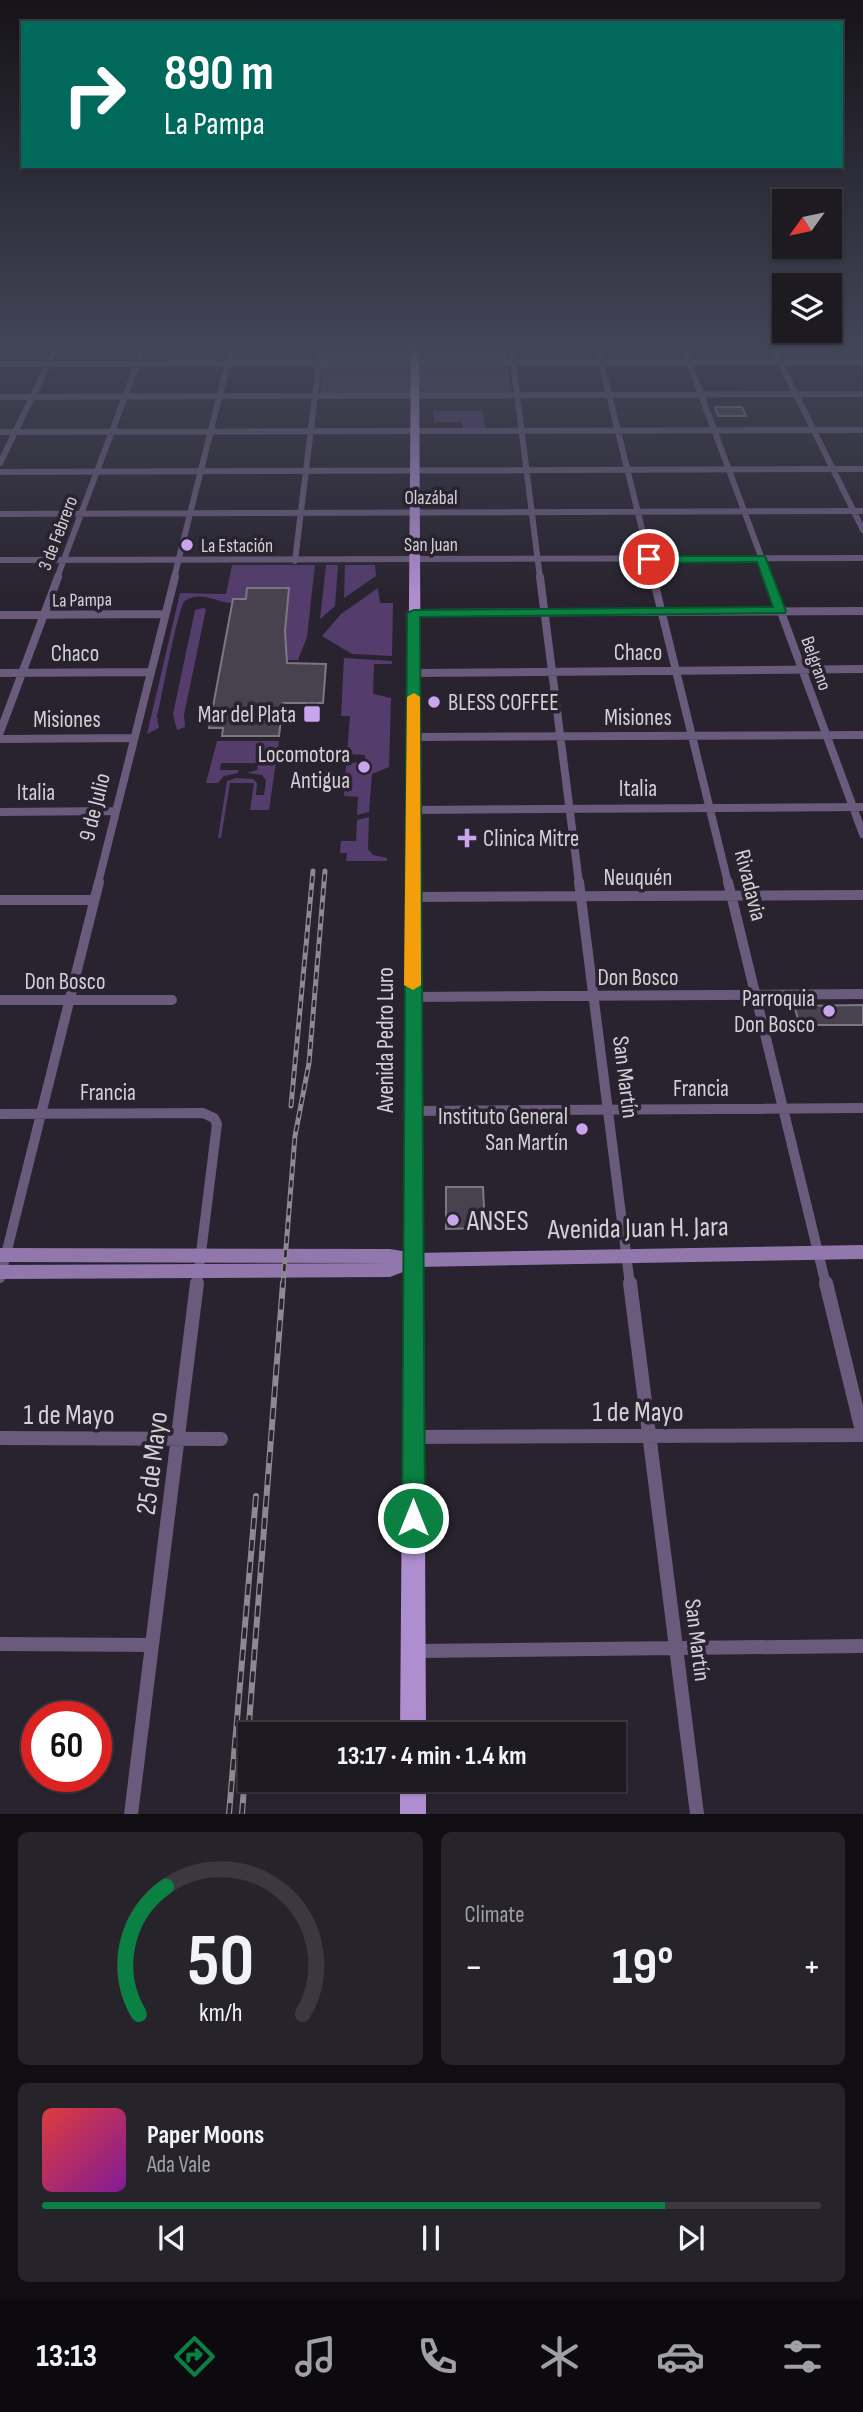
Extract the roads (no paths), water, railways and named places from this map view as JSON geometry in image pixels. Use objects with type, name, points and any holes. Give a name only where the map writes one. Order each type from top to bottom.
[{"type":"main road","name":"Avenida Pedro Luro","points":[[413,1722],[415,432]]},
{"type":"main road","name":"Avenida Juan H. Jara","points":[[1,1267],[201,1263],[390,1270],[414,1260],[863,1252]]},
{"type":"main road","points":[[413,1792],[413,1814]]},
{"type":"street","name":"3 de Febrero","points":[[0,732],[112,431]]},
{"type":"street","name":"9 de Julio","points":[[1,1267],[211,431]]},
{"type":"street","points":[[295,561],[311,431]]},
{"type":"street","name":"San Martín","points":[[521,431],[697,1814]]},
{"type":"street","points":[[0,432],[554,431]]},
{"type":"street","name":"Rivadavia","points":[[617,431],[863,1435]]},
{"type":"street","name":"Belgrano","points":[[714,431],[827,735],[858,807],[863,834]]},
{"type":"street","points":[[813,431],[863,530]]},
{"type":"street","points":[[0,463],[14,432]]},
{"type":"street","points":[[0,472],[863,469]]},
{"type":"street","name":"Olazábal","points":[[0,514],[863,511]]},
{"type":"street","name":"San Juan","points":[[0,560],[863,558]]},
{"type":"street","points":[[414,613],[863,611]]},
{"type":"street","name":"La Pampa","points":[[0,615],[165,614]]},
{"type":"street","name":"Chaco","points":[[414,673],[863,669]]},
{"type":"street","name":"Chaco","points":[[0,673],[150,672]]},
{"type":"street","name":"Misiones","points":[[413,737],[863,735]]},
{"type":"street","name":"Misiones","points":[[0,738],[133,738]]},
{"type":"street","name":"Italia","points":[[413,810],[858,807]]},
{"type":"street","name":"Italia","points":[[0,812],[115,811]]},
{"type":"street","name":"Neuquén","points":[[413,897],[863,895]]},
{"type":"street","points":[[0,900],[92,900]]},
{"type":"street","name":"Don Bosco","points":[[413,998],[863,994]]},
{"type":"street","name":"Don Bosco","points":[[0,1000],[172,1000]]},
{"type":"street","name":"Francia","points":[[412,1111],[863,1108]]},
{"type":"street","name":"Francia","points":[[0,1114],[203,1113],[214,1118]]},
{"type":"street","name":"25 de Mayo","points":[[131,1814],[218,1131],[214,1118]]},
{"type":"street","name":"1 de Mayo","points":[[414,1437],[863,1435]]},
{"type":"street","name":"1 de Mayo","points":[[0,1438],[221,1439]]},
{"type":"street","points":[[0,1644],[152,1645]]},
{"type":"street","points":[[413,1651],[863,1646]]},
{"type":"railway","points":[[291,1106],[313,871]]},
{"type":"railway","points":[[283,1285],[295,1136],[309,1063],[325,871]]},
{"type":"railway","points":[[242,1814],[283,1283]]},
{"type":"railway","points":[[229,1814],[256,1496]]},
{"type":"place","name":"La Estación","points":[[187,545]]},
{"type":"place","name":"BLESS COFFEE","points":[[434,702]]},
{"type":"place","name":"Mar del Plata","points":[[312,714]]},
{"type":"place","name":"Locomotora Antigua","points":[[364,767]]},
{"type":"place","name":"Clinica Mitre","points":[[467,838]]},
{"type":"place","name":"Parroquia Don Bosco","points":[[829,1011]]},
{"type":"place","name":"Instituto General San Martín","points":[[582,1129]]},
{"type":"place","name":"ANSES","points":[[453,1220]]}]
